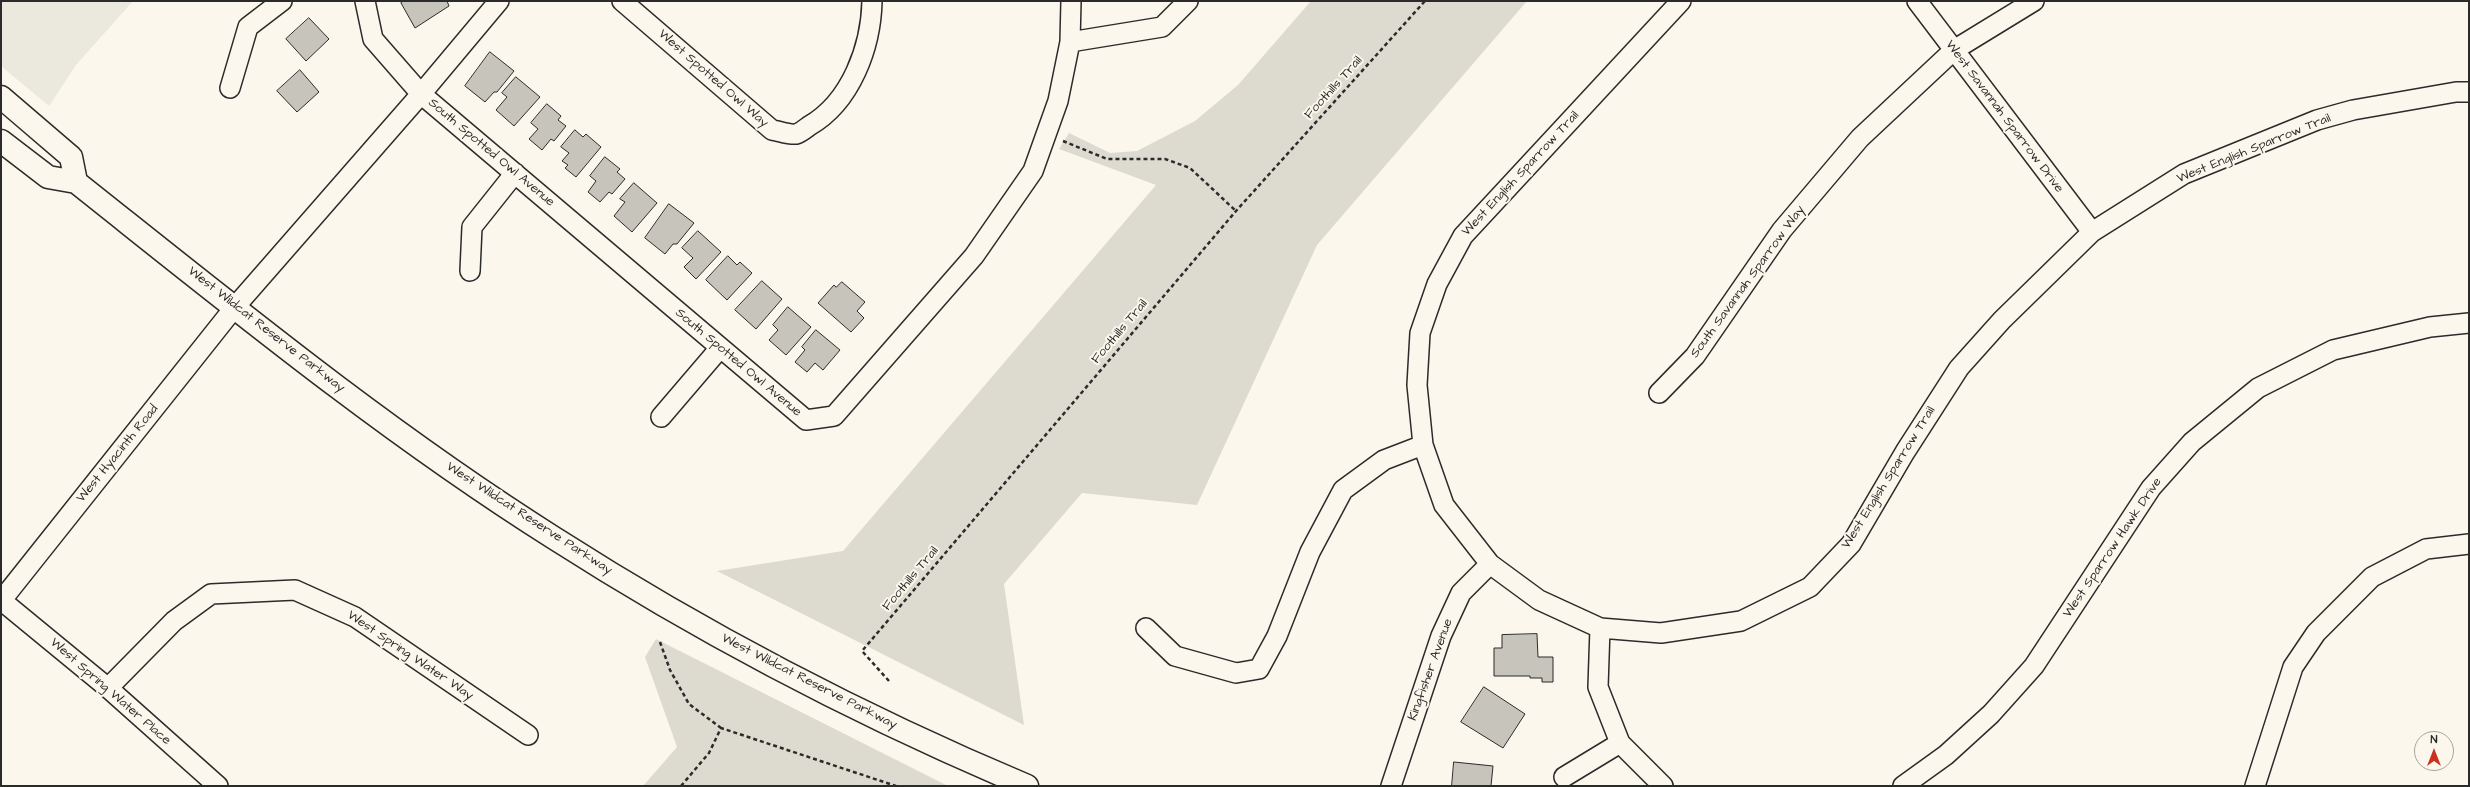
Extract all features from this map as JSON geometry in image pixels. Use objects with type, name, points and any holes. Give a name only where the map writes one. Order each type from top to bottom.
[{"type":"main road","points":[[1,96],[71,157],[76,182]]},
{"type":"main road","name":"West Wildcat Reserve Parkway","points":[[1,141],[48,177],[76,182],[234,308],[420,447],[552,537],[701,626],[839,700],[916,737],[1026,786]]},
{"type":"street","points":[[230,88],[248,27],[282,1]]},
{"type":"street","points":[[365,1],[373,39],[421,94]]},
{"type":"street","name":"South Spotted Owl Avenue","points":[[234,308],[421,94],[499,1]]},
{"type":"street","name":"West Spotted Owl Way","points":[[622,1],[772,130],[796,134],[823,119],[842,96],[860,63],[871,24],[872,1]]},
{"type":"street","name":"South Spotted Owl Avenue","points":[[421,94],[806,420],[834,416],[974,256],[1033,171],[1058,102],[1070,42],[1071,1]]},
{"type":"street","points":[[1070,42],[1162,27],[1188,1]]},
{"type":"street","name":"West English Sparrow Trail","points":[[1681,1],[1463,236],[1437,284],[1420,333],[1417,385],[1423,444],[1444,505],[1490,564],[1539,600],[1600,628],[1661,634],[1741,620],[1810,588],[1851,544],[1905,452],[1958,368],[2002,320],[2092,232],[2184,174],[2317,120],[2353,110],[2456,92],[2469,92]]},
{"type":"street","name":"West Savannah Sparrow Drive","points":[[1917,1],[2092,232]]},
{"type":"street","name":"South Savannah Sparrow Way","points":[[1659,394],[1695,356],[1782,230],[1860,138],[1954,50],[2034,1]]},
{"type":"street","points":[[470,272],[472,227],[515,173]]},
{"type":"street","name":"West Hyacinth Road","points":[[1,600],[234,308]]},
{"type":"street","name":"West Sparrow Hawk Drive","points":[[1903,786],[1946,754],[1991,714],[2034,666],[2151,488],[2192,442],[2258,388],[2333,350],[2430,327],[2469,323]]},
{"type":"street","points":[[661,418],[720,348]]},
{"type":"street","points":[[1146,628],[1175,656],[1236,673],[1259,669],[1277,636],[1310,552],[1344,490],[1384,460],[1423,444]]},
{"type":"street","points":[[2255,786],[2293,667],[2316,633],[2372,577],[2426,549],[2469,544]]},
{"type":"street","name":"Kingfisher Avenue","points":[[1391,786],[1441,636],[1461,593],[1490,564]]},
{"type":"street","name":"West Spring Water Way","points":[[108,688],[174,620],[211,594],[295,590],[355,617],[528,735]]},
{"type":"street","name":"West Spring Water Place","points":[[1,600],[108,688],[218,786]]},
{"type":"street","points":[[1600,628],[1598,687],[1620,743],[1663,786]]},
{"type":"street","points":[[1564,777],[1620,743]]},
{"type":"path","name":"Foothills Trail","points":[[888,681],[862,651],[1236,211],[1425,1]]},
{"type":"path","points":[[1046,134],[1107,159],[1165,159],[1190,168],[1236,211]]},
{"type":"path","points":[[660,642],[670,670],[689,704],[721,728],[896,786]]},
{"type":"path","points":[[681,786],[709,753],[721,728]]},
{"type":"shaded area","points":[[1,1],[133,1],[76,65],[49,106],[1,66]]},
{"type":"shaded area","points":[[1311,1],[1527,1],[1317,245],[1197,505],[1082,493],[1004,584],[1024,725],[717,571],[843,551],[1156,185],[1059,149],[1069,133],[1110,153],[1137,151],[1195,121],[1238,85]]},
{"type":"shaded area","points":[[656,639],[948,786],[643,786],[677,747],[645,657]]},
{"type":"building","points":[[404,1],[447,1],[449,6],[415,28],[401,3]]},
{"type":"building","points":[[309,18],[329,39],[306,61],[286,39]]},
{"type":"building","points":[[490,52],[514,71],[497,92],[494,92],[485,102],[465,86]]},
{"type":"building","points":[[300,70],[319,92],[297,112],[277,91]]},
{"type":"building","points":[[516,77],[540,97],[514,126],[496,110],[507,97],[502,93]]},
{"type":"building","points":[[547,104],[561,116],[558,120],[566,126],[554,141],[551,139],[542,150],[529,139],[538,129],[531,123]]},
{"type":"building","points":[[575,130],[583,137],[586,134],[601,147],[576,177],[565,168],[568,165],[562,161],[569,153],[561,147]]},
{"type":"building","points":[[605,157],[620,169],[617,172],[625,179],[612,194],[609,192],[600,202],[588,192],[596,181],[590,176]]},
{"type":"building","points":[[634,183],[657,203],[632,232],[614,216],[625,202],[620,199]]},
{"type":"building","points":[[669,204],[694,223],[677,244],[673,244],[665,254],[645,238]]},
{"type":"building","points":[[698,231],[721,252],[696,279],[684,267],[693,258],[682,248]]},
{"type":"building","points":[[728,256],[737,265],[740,262],[752,273],[727,300],[706,280]]},
{"type":"building","points":[[762,281],[782,299],[756,329],[735,310]]},
{"type":"building","points":[[842,282],[865,302],[857,311],[864,318],[851,332],[818,303],[834,285],[836,287]]},
{"type":"building","points":[[788,307],[811,327],[786,355],[769,340],[778,330],[773,325]]},
{"type":"building","points":[[816,330],[840,350],[823,370],[815,363],[807,372],[795,362],[805,350],[802,347]]},
{"type":"building","points":[[1537,634],[1538,657],[1553,657],[1553,682],[1542,682],[1542,678],[1530,678],[1530,676],[1494,676],[1494,648],[1502,648],[1502,635]]},
{"type":"building","points":[[1484,687],[1525,714],[1503,748],[1461,722]]},
{"type":"building","points":[[1454,762],[1493,766],[1491,786],[1452,786]]}]
